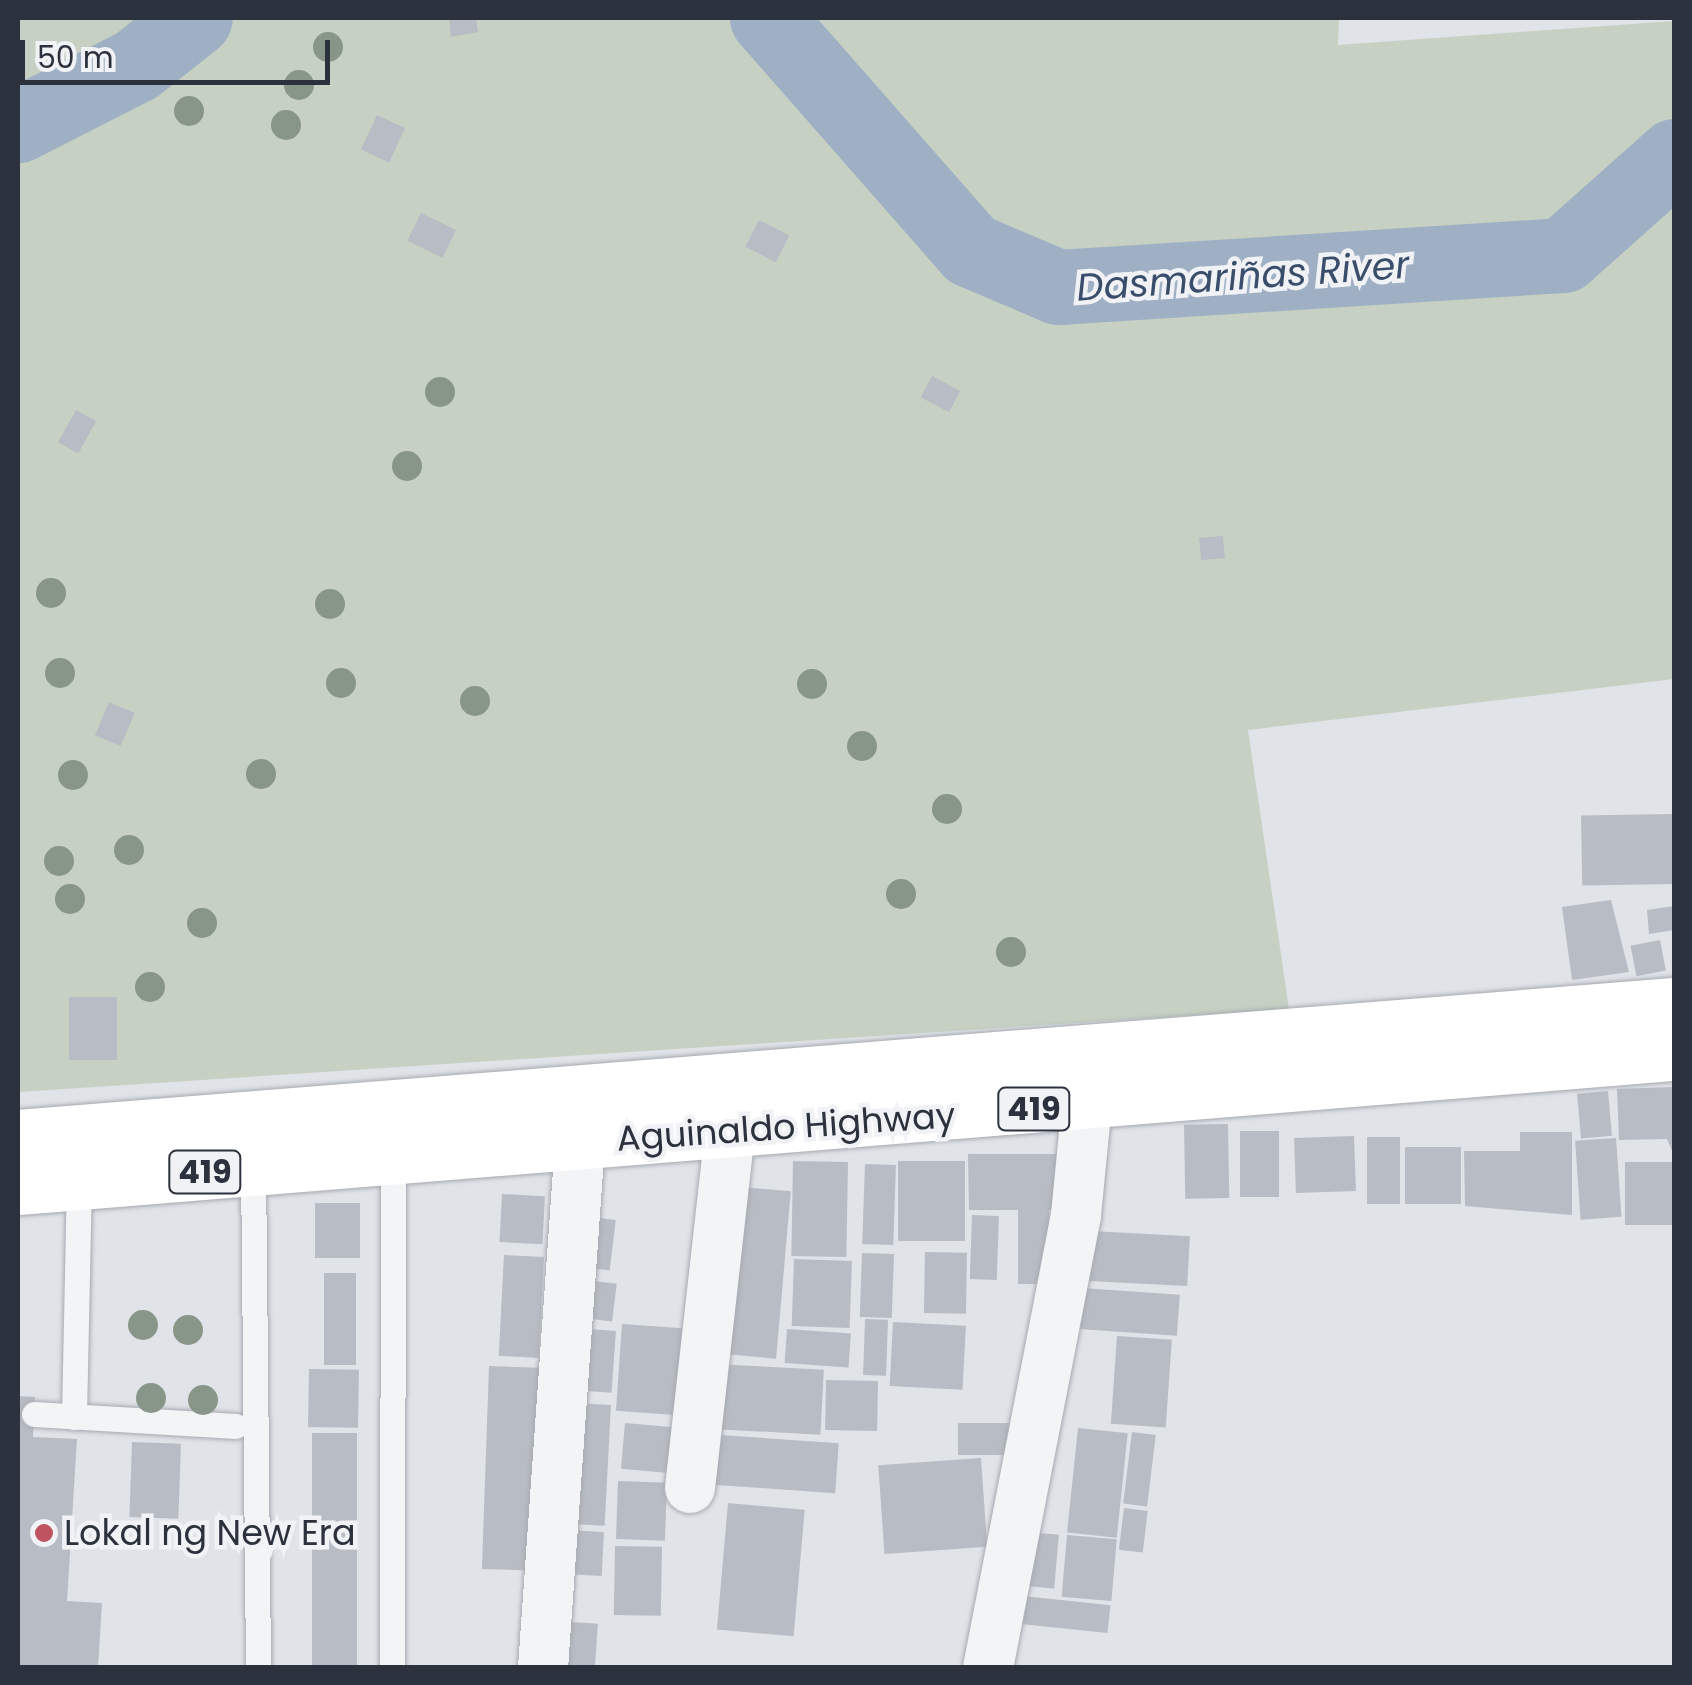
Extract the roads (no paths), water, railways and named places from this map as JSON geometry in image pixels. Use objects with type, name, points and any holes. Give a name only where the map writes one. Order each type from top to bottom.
[{"type":"main road","name":"Aguinaldo Highway","points":[[393,1134],[580,1143],[730,1131],[1090,1079],[1674,1005]]},
{"type":"main road","name":"Aguinaldo Highway","points":[[18,1138],[253,1143],[1090,1079],[1674,1053]]},
{"type":"main road","name":"Aguinaldo Highway","points":[[18,1186],[79,1182],[253,1143]]},
{"type":"street","points":[[988,1668],[1090,1079]]},
{"type":"street","points":[[690,1488],[730,1131]]},
{"type":"street","points":[[543,1668],[580,1143]]},
{"type":"lane","points":[[392,1668],[393,1134]]},
{"type":"lane","points":[[253,1143],[258,1668]]},
{"type":"lane","points":[[74,1416],[79,1182]]},
{"type":"lane","points":[[34,1414],[236,1426]]},
{"type":"waterway","name":"Dasmariñas River","points":[[18,125],[136,65],[195,18]]},
{"type":"waterway","name":"Dasmariñas River","points":[[767,18],[971,250],[1058,287],[1563,255],[1674,156]]},
{"type":"place","name":"Lokal ng New Era","points":[[44,1533]]}]
